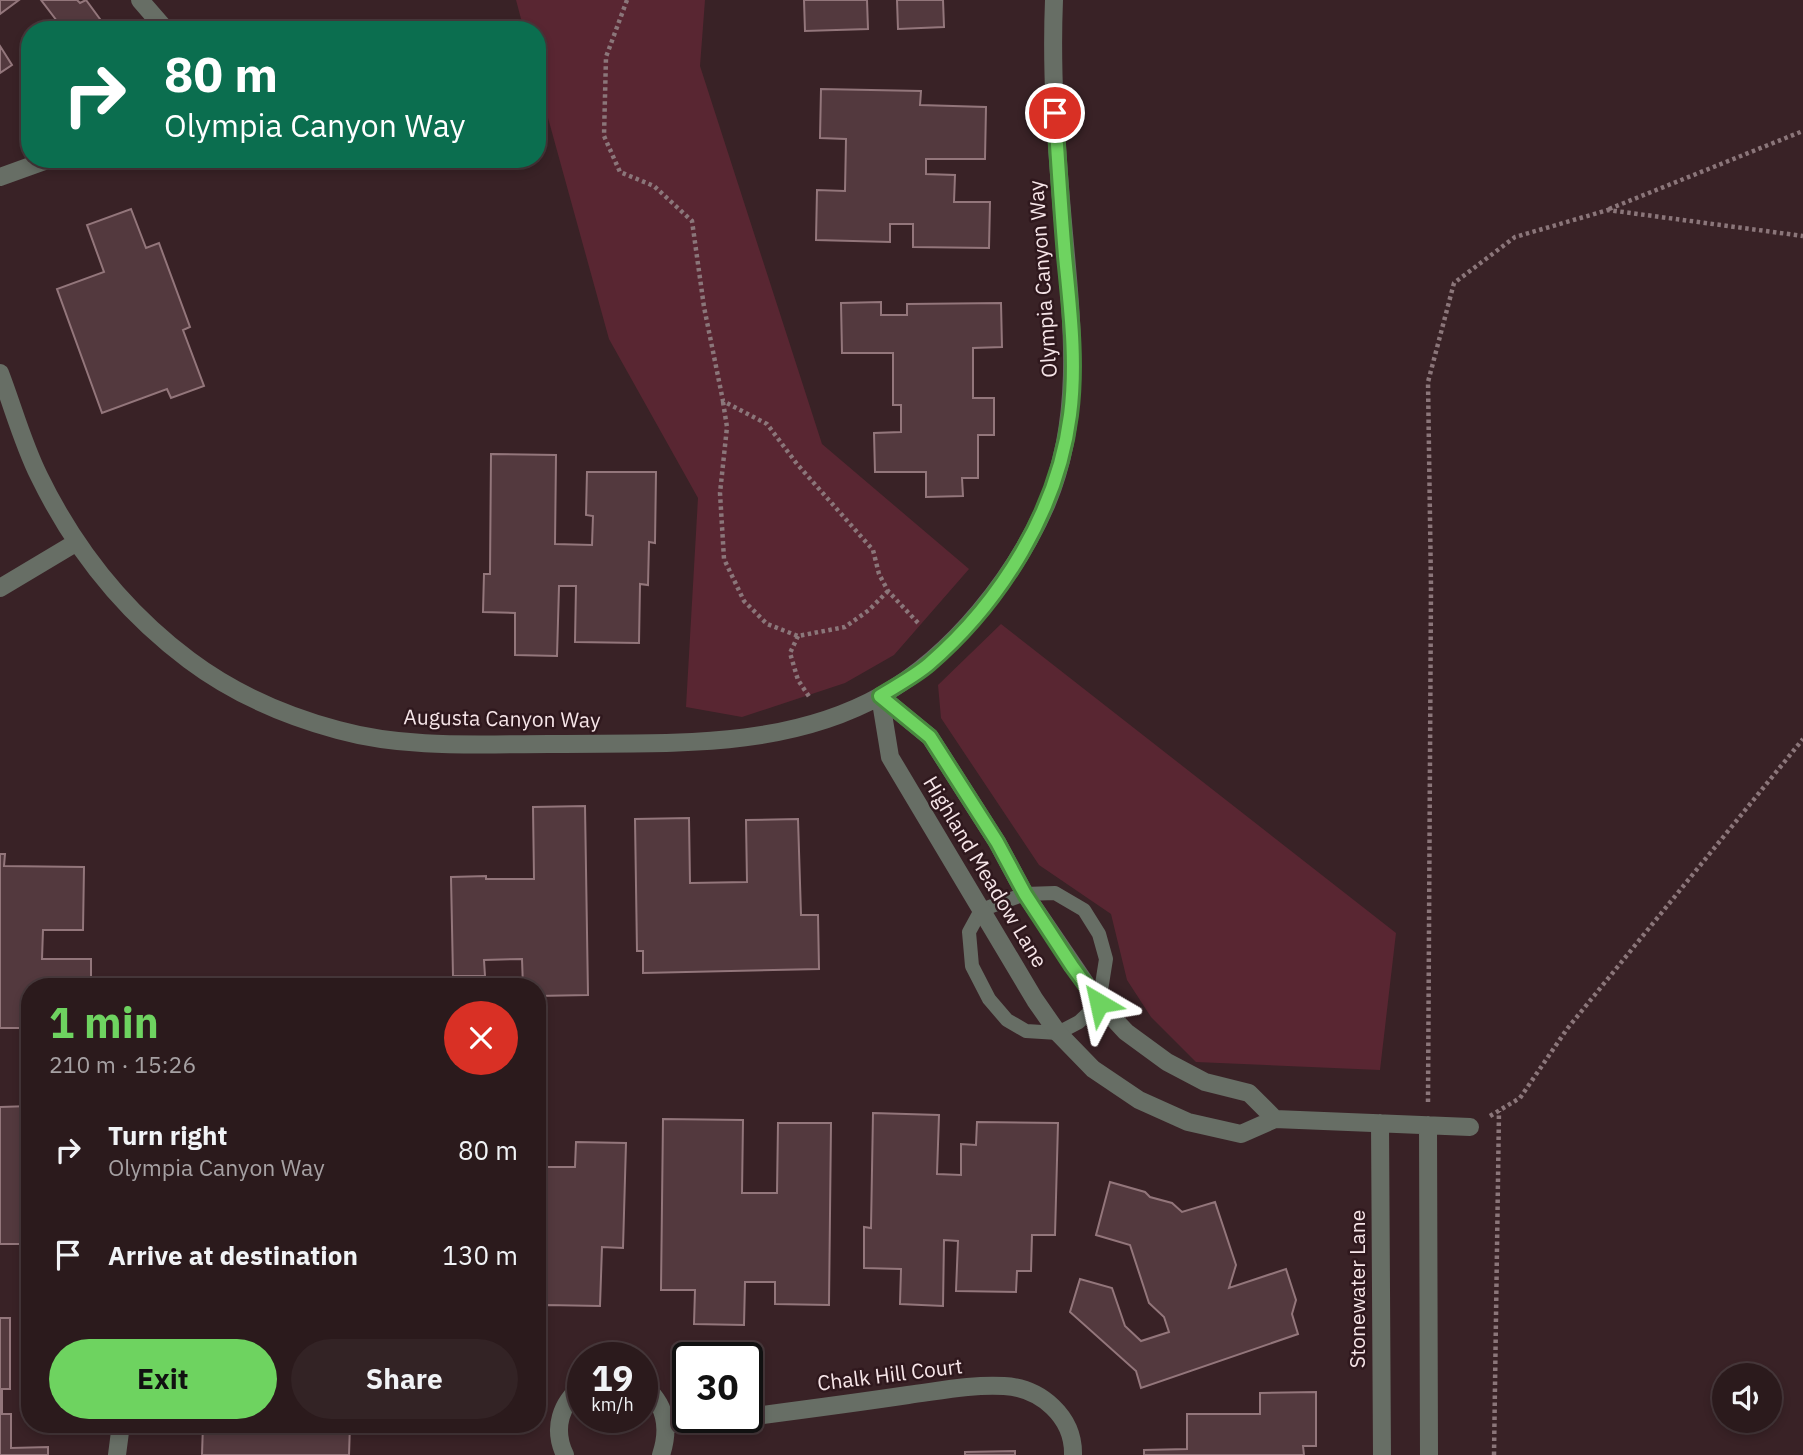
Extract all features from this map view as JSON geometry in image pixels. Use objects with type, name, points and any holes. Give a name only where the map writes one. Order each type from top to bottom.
[{"type":"street","points":[[140,0],[158,21]]},
{"type":"street","name":"Olympia Canyon Way","points":[[880,696],[927,666],[985,605],[1021,551],[1048,501],[1061,456],[1070,416],[1072,333],[1053,89],[1054,0]]},
{"type":"street","points":[[0,177],[25,168]]},
{"type":"street","name":"Augusta Canyon Way","points":[[0,373],[38,473],[90,562],[127,605],[190,661],[220,680],[292,715],[342,731],[432,745],[716,742],[802,727],[880,696]]},
{"type":"street","points":[[0,588],[77,542]]},
{"type":"street","name":"Highland Meadow Lane","points":[[880,696],[930,737],[1072,966],[1099,1003],[1126,1032],[1167,1062],[1205,1082],[1249,1093],[1275,1119]]},
{"type":"street","name":"Highland Meadow Lane","points":[[880,696],[890,757],[1058,1033],[1093,1069],[1139,1100],[1188,1122],[1241,1134],[1275,1119],[1470,1126]]},
{"type":"street","name":"Stonewater Lane","points":[[1380,1123],[1381,1455]]},
{"type":"street","points":[[1428,1125],[1429,1455]]},
{"type":"street","name":"Chalk Hill Court","points":[[763,1415],[1006,1386],[1038,1395],[1055,1409],[1067,1424],[1073,1455]]},
{"type":"street","points":[[565,1455],[559,1428],[562,1410],[567,1402]]},
{"type":"street","points":[[658,1402],[666,1423],[666,1441],[661,1455]]},
{"type":"street","name":"Chalk Hill Court","points":[[666,1423],[672,1423]]},
{"type":"street","points":[[117,1455],[120,1433]]},
{"type":"lane","points":[[1055,893],[1084,910],[1099,934],[1106,959],[1099,1003],[1079,1022],[1058,1033],[1026,1031],[1007,1020],[989,999],[972,966],[969,932],[981,910],[1025,894],[1055,893]]},
{"type":"path","points":[[627,0],[606,57],[604,136],[620,172],[654,186],[692,221],[704,307],[727,426],[720,493],[724,559],[744,601],[767,624],[798,635],[845,627],[869,610],[888,591]]},
{"type":"path","points":[[1428,1125],[1432,587],[1428,383],[1454,284],[1515,237],[1608,210],[1803,131]]},
{"type":"path","points":[[1608,210],[1803,236]]},
{"type":"path","points":[[723,401],[767,424],[797,464],[873,550],[879,574],[888,591],[920,625]]},
{"type":"path","points":[[798,635],[790,653],[798,680],[824,720]]},
{"type":"path","points":[[1470,1126],[1520,1098],[1567,1029],[1803,739]]},
{"type":"path","points":[[1494,1455],[1499,1111]]},
{"type":"shaded area","points":[[516,0],[705,0],[700,66],[822,444],[969,569],[894,655],[845,683],[742,717],[686,707],[698,498],[609,339],[546,111],[546,21],[522,21]]},
{"type":"shaded area","points":[[1001,624],[1396,933],[1380,1070],[1196,1062],[1151,1017],[1127,980],[1111,914],[1039,865],[941,718],[938,685]]},
{"type":"building","points":[[0,0],[19,0],[0,14]]},
{"type":"building","points":[[41,0],[77,0],[80,3],[86,0],[101,21],[57,21]]},
{"type":"building","points":[[804,0],[867,0],[868,29],[805,31]]},
{"type":"building","points":[[897,0],[943,0],[944,27],[898,29]]},
{"type":"building","points":[[0,46],[12,65],[0,73]]},
{"type":"building","points":[[821,89],[921,91],[920,105],[986,107],[985,159],[926,159],[926,174],[955,175],[954,202],[990,202],[989,248],[913,247],[913,224],[890,224],[890,242],[816,240],[817,190],[845,191],[846,139],[820,138]]},
{"type":"building","points":[[131,209],[146,248],[159,243],[190,327],[183,330],[204,386],[171,398],[167,389],[102,413],[57,289],[104,272],[87,225]]},
{"type":"building","points":[[881,302],[881,315],[907,315],[907,304],[1001,303],[1002,347],[973,348],[973,398],[994,398],[994,435],[978,435],[978,478],[962,478],[963,496],[926,497],[926,472],[875,472],[874,433],[901,432],[901,405],[893,405],[893,353],[842,353],[841,303]]},
{"type":"building","points":[[491,454],[556,455],[555,544],[592,545],[593,516],[586,515],[587,472],[656,472],[655,543],[649,542],[648,585],[640,584],[639,643],[575,642],[576,586],[559,586],[557,656],[515,655],[515,613],[483,612],[484,574],[490,574]]},
{"type":"building","points":[[585,806],[588,995],[546,996],[546,978],[523,978],[522,959],[484,960],[485,976],[453,976],[451,877],[534,879],[533,807]]},
{"type":"building","points":[[689,818],[690,883],[747,882],[746,820],[798,819],[801,915],[818,915],[819,969],[643,973],[643,951],[637,951],[635,819]]},
{"type":"building","points":[[0,854],[5,854],[4,866],[84,867],[83,930],[43,930],[42,959],[91,959],[91,978],[21,978],[21,1028],[0,1028]]},
{"type":"building","points":[[21,1106],[21,1244],[0,1244],[0,1107]]},
{"type":"building","points":[[873,1113],[939,1115],[937,1174],[961,1175],[961,1144],[976,1145],[977,1122],[1058,1123],[1055,1235],[1032,1235],[1031,1271],[1017,1271],[1016,1292],[956,1291],[958,1241],[944,1240],[943,1306],[900,1304],[901,1269],[864,1268],[864,1227],[871,1228]]},
{"type":"building","points":[[663,1119],[743,1120],[742,1193],[777,1193],[778,1123],[831,1123],[829,1305],[775,1304],[775,1282],[745,1282],[744,1325],[694,1324],[695,1290],[661,1290]]},
{"type":"building","points":[[576,1142],[626,1143],[623,1248],[602,1247],[600,1306],[547,1305],[546,1324],[546,1167],[575,1167]]},
{"type":"building","points":[[1110,1182],[1172,1203],[1182,1212],[1215,1202],[1236,1265],[1229,1288],[1286,1269],[1296,1300],[1292,1314],[1298,1334],[1141,1388],[1136,1371],[1070,1312],[1080,1279],[1112,1288],[1125,1326],[1141,1341],[1169,1332],[1164,1317],[1149,1303],[1130,1245],[1096,1235]]},
{"type":"building","points":[[0,1318],[10,1318],[10,1389],[2,1389],[2,1414],[11,1414],[11,1448],[48,1447],[48,1455],[0,1455]]},
{"type":"building","points":[[1316,1392],[1316,1446],[1303,1446],[1304,1455],[1144,1455],[1144,1450],[1187,1449],[1187,1414],[1260,1414],[1260,1393]]},
{"type":"building","points":[[203,1433],[350,1433],[349,1455],[202,1455]]},
{"type":"building","points":[[1015,1451],[1015,1455],[965,1455],[965,1452]]},
{"type":"route","points":[[1055,113],[1072,333],[1072,384],[1070,416],[1048,501],[1008,572],[963,631],[927,666],[880,696],[930,737],[997,842],[1025,894],[1099,1003]]}]
